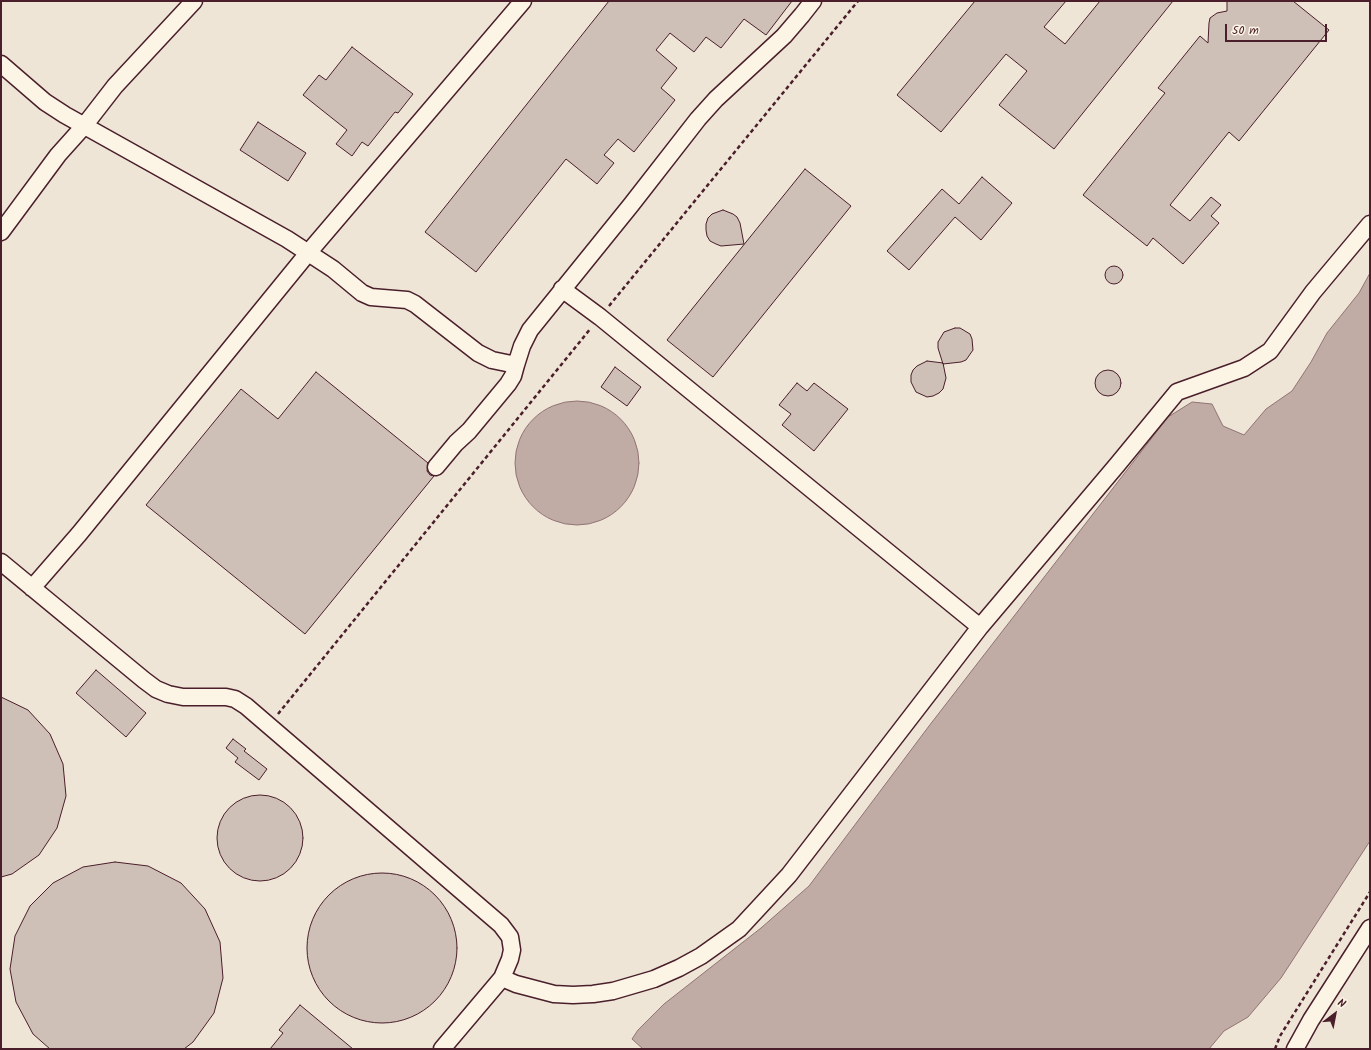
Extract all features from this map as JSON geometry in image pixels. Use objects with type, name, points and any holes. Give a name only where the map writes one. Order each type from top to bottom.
[{"type":"street","points":[[1,232],[58,155],[84,126],[115,86],[194,1]]},
{"type":"street","points":[[32,588],[79,534],[308,253],[523,1]]},
{"type":"street","points":[[436,467],[456,443],[469,431],[508,384],[513,376],[522,346],[530,330],[698,119],[716,99],[784,36],[813,1]]},
{"type":"street","points":[[1,64],[45,102],[84,126],[281,235],[333,269],[362,293],[371,296],[407,300],[415,304],[478,353],[492,360],[516,364]]},
{"type":"street","points":[[502,978],[516,984],[554,994],[593,994],[613,991],[654,979],[679,968],[701,956],[734,932],[756,912],[789,875],[980,627],[1177,392],[1244,368],[1270,352],[1313,292],[1370,224]]},
{"type":"street","points":[[562,289],[600,317],[980,627]]},
{"type":"street","points":[[1,562],[138,676],[156,689],[168,694],[183,697],[226,697],[235,699],[246,706],[501,925],[510,937],[512,950],[502,978],[442,1049]]},
{"type":"street","points":[[1295,1049],[1370,928]]},
{"type":"path","points":[[269,726],[858,1]]},
{"type":"path","points":[[1275,1049],[1280,1036],[1370,892]]},
{"type":"shaded area","points":[[1,1],[1370,1],[1370,1049],[1,1049]]},
{"type":"shaded area","points":[[1370,273],[1370,841],[1281,978],[1248,1017],[1224,1031],[1209,1049],[643,1049],[632,1039],[638,1030],[664,1004],[761,928],[809,886],[929,726],[1168,417],[1192,402],[1212,404],[1223,426],[1244,435],[1266,409],[1292,391],[1311,362],[1327,333],[1359,293]]},
{"type":"shaded area","points":[[577,401],[601,405],[612,411],[621,419],[629,428],[635,439],[639,463],[635,487],[629,498],[621,507],[612,515],[601,521],[577,525],[553,521],[542,515],[533,507],[525,498],[519,487],[515,463],[519,439],[525,428],[533,419],[542,411],[553,405]]},
{"type":"building","points":[[609,1],[792,1],[766,35],[744,19],[721,48],[706,37],[694,52],[670,33],[656,50],[677,68],[661,88],[675,100],[634,152],[618,139],[604,155],[614,163],[597,184],[566,159],[476,272],[425,232]]},
{"type":"building","points":[[975,1],[1066,1],[1044,27],[1065,44],[1100,1],[1173,1],[1054,149],[999,105],[1027,71],[1006,54],[941,132],[897,95]]},
{"type":"building","points":[[1227,1],[1293,1],[1329,30],[1239,141],[1229,132],[1170,205],[1190,221],[1211,197],[1221,205],[1211,216],[1219,223],[1183,264],[1153,238],[1147,246],[1083,195],[1165,93],[1158,88],[1200,36],[1208,43],[1210,18],[1217,13],[1227,11]]},
{"type":"building","points":[[352,47],[413,94],[398,113],[395,112],[368,146],[362,142],[352,156],[336,144],[347,130],[303,95],[319,75],[326,80]]},
{"type":"building","points":[[258,122],[306,153],[288,181],[240,150]]},
{"type":"building","points":[[805,169],[851,206],[713,377],[667,340]]},
{"type":"building","points":[[982,177],[1012,203],[981,240],[955,217],[909,270],[887,251],[942,189],[959,204]]},
{"type":"building","points":[[723,210],[737,217],[740,223],[744,244],[721,246],[710,241],[706,230],[708,218],[712,214]]},
{"type":"building","points":[[1114,266],[1120,269],[1123,275],[1120,281],[1114,284],[1108,281],[1105,275],[1108,269]]},
{"type":"building","points":[[955,328],[960,328],[970,334],[973,350],[966,360],[943,364],[938,348],[938,342],[944,332]]},
{"type":"building","points":[[927,361],[943,363],[946,378],[943,389],[939,393],[927,397],[916,392],[911,382],[911,375],[917,366]]},
{"type":"building","points":[[615,367],[641,387],[627,406],[601,387]]},
{"type":"building","points":[[1108,370],[1118,373],[1121,383],[1118,393],[1108,396],[1098,393],[1095,383],[1098,373]]},
{"type":"building","points":[[316,372],[428,463],[427,471],[430,475],[434,476],[305,634],[146,505],[241,389],[278,419]]},
{"type":"building","points":[[797,383],[807,391],[814,383],[848,409],[814,451],[782,425],[791,414],[779,405]]},
{"type":"building","points":[[96,670],[146,713],[126,737],[76,693]]},
{"type":"building","points":[[1,697],[28,710],[50,734],[63,764],[66,796],[57,828],[39,855],[12,874],[1,877]]},
{"type":"building","points":[[233,739],[246,749],[244,751],[267,769],[259,780],[235,762],[238,758],[226,748]]},
{"type":"building","points":[[260,795],[276,799],[290,808],[299,822],[303,838],[299,854],[290,868],[276,877],[260,881],[244,877],[230,868],[221,854],[217,838],[221,822],[230,808],[244,799]]},
{"type":"building","points":[[115,862],[148,866],[181,883],[205,909],[220,942],[223,978],[214,1013],[193,1042],[184,1049],[50,1049],[33,1034],[16,1002],[10,969],[15,936],[30,906],[53,883],[83,867]]},
{"type":"building","points":[[382,873],[404,876],[424,886],[435,895],[444,906],[454,926],[457,948],[454,970],[444,990],[435,1001],[424,1010],[404,1020],[382,1023],[360,1020],[340,1010],[329,1001],[320,990],[310,970],[307,948],[310,926],[320,906],[329,895],[340,886],[360,876]]},
{"type":"building","points":[[300,1005],[353,1049],[270,1049],[283,1033],[279,1030]]}]
